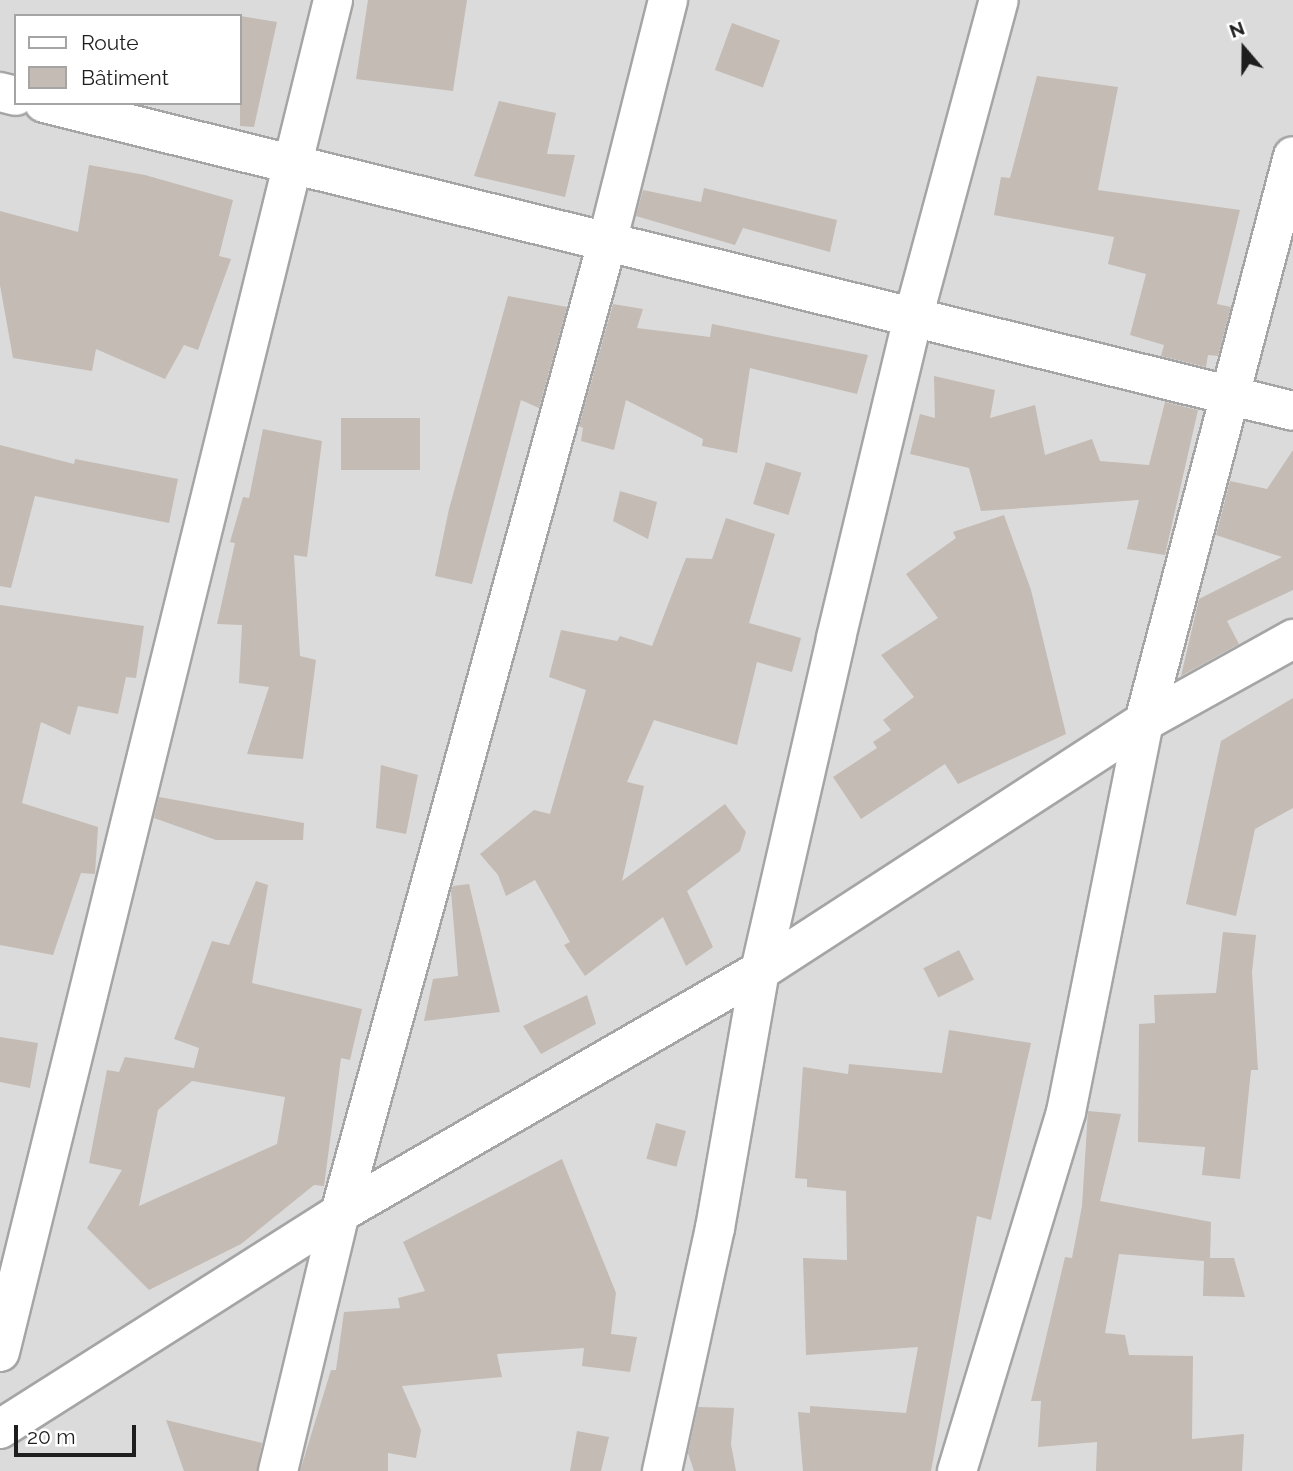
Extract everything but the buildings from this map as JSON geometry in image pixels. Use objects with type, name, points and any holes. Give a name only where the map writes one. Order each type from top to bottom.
[{"type":"street","points":[[0,1352],[295,167],[333,0]]},
{"type":"street","points":[[278,1471],[340,1213],[607,243],[668,0]]},
{"type":"street","points":[[662,1471],[715,1228],[760,971],[913,318],[999,0]]},
{"type":"street","points":[[52,105],[1293,411]]},
{"type":"street","points":[[957,1471],[1066,1112],[1144,722],[1293,156]]},
{"type":"street","points":[[0,1429],[340,1213],[760,971],[1144,722],[1293,639]]},
{"type":"shaded area","points":[[0,0],[1293,0],[1293,1471],[0,1471]]}]
